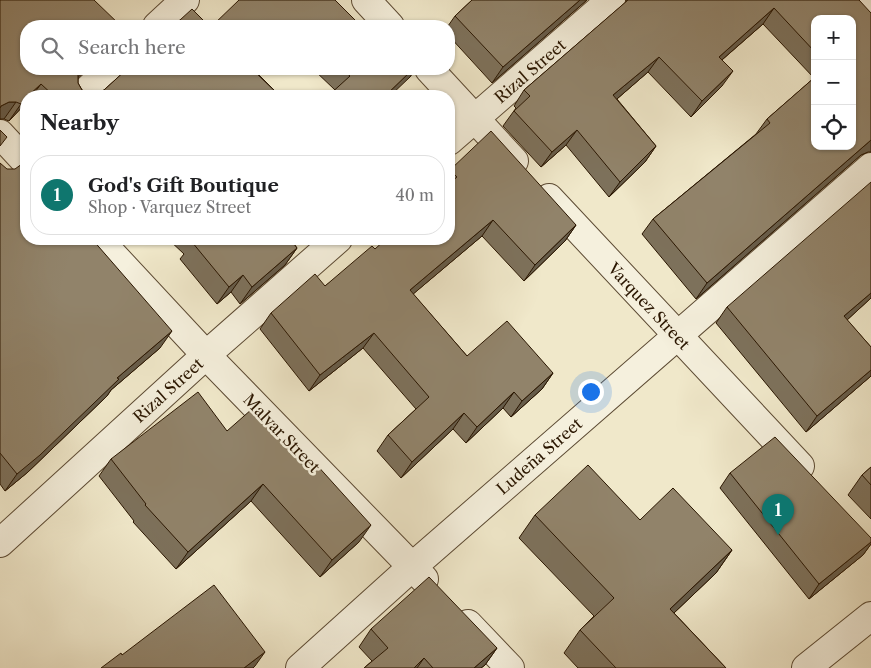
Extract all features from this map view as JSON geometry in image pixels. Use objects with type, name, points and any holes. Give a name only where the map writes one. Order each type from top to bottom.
[{"type":"street","points":[[163,20],[185,0]]},
{"type":"street","points":[[366,0],[384,20]]},
{"type":"street","name":"Rizal Street","points":[[455,136],[611,0]]},
{"type":"street","points":[[87,90],[104,75]]},
{"type":"street","name":"Varquez Street","points":[[434,75],[448,90]]},
{"type":"street","name":"Varquez Street","points":[[455,98],[818,485]]},
{"type":"street","points":[[0,134],[18,158]]},
{"type":"street","name":"Ludeña Street","points":[[300,668],[412,567],[871,167]]},
{"type":"street","name":"Malvar Street","points":[[104,245],[206,355],[510,668]]},
{"type":"street","name":"Rizal Street","points":[[0,543],[206,355],[331,245]]},
{"type":"street","points":[[806,668],[871,616]]},
{"type":"building","points":[[0,0],[94,0],[115,20],[20,20],[20,75],[78,75],[78,83],[82,90],[48,90],[41,84],[34,90],[20,90],[20,104],[9,102],[0,108]]},
{"type":"building","points":[[239,0],[335,0],[355,20],[218,20]]},
{"type":"building","points":[[472,0],[580,0],[503,67],[455,16]]},
{"type":"building","points":[[628,0],[859,0],[871,13],[871,140],[707,283],[653,219],[770,123],[767,119],[811,80],[811,150],[856,150],[856,15],[811,15],[811,48],[774,8],[719,57],[733,71],[702,101],[659,57],[613,95],[656,146],[620,182],[577,130],[552,152],[514,111],[530,96],[524,90]]},
{"type":"building","points":[[192,9],[203,20],[180,20]]},
{"type":"building","points":[[120,75],[258,75],[274,90],[104,90]]},
{"type":"building","points":[[349,75],[407,75],[391,90],[335,90],[350,76]]},
{"type":"building","points":[[0,130],[7,137],[0,146]]},
{"type":"building","points":[[491,131],[576,225],[535,265],[493,220],[410,290],[467,356],[507,321],[553,373],[522,401],[514,392],[477,427],[464,413],[412,462],[388,435],[429,397],[374,333],[320,375],[271,313],[315,274],[325,286],[372,246],[375,249],[379,245],[455,245],[455,179],[457,177],[455,175],[455,165]]},
{"type":"building","points":[[0,163],[7,169],[15,169],[20,165],[20,245],[97,245],[172,331],[117,378],[119,379],[40,455],[17,474],[0,453]]},
{"type":"building","points":[[871,182],[871,293],[844,316],[871,347],[871,370],[817,416],[727,307]]},
{"type":"building","points":[[194,245],[295,245],[297,248],[252,287],[243,275],[229,287]]},
{"type":"building","points":[[198,392],[227,431],[252,409],[308,470],[315,463],[371,525],[332,560],[263,484],[188,552],[145,505],[111,459]]},
{"type":"building","points":[[775,437],[871,538],[871,542],[819,584],[730,473]]},
{"type":"building","points":[[588,465],[640,520],[673,488],[732,550],[670,609],[726,668],[616,668],[580,630],[614,598],[535,515]]},
{"type":"building","points":[[871,467],[871,485],[862,475]]},
{"type":"building","points":[[429,577],[497,648],[474,668],[433,668],[424,658],[414,668],[364,668],[388,648],[371,629]]},
{"type":"building","points":[[214,585],[265,652],[244,668],[101,668],[121,653],[122,655]]},
{"type":"place","name":"God's Gift Boutique","points":[[778,535]]}]
